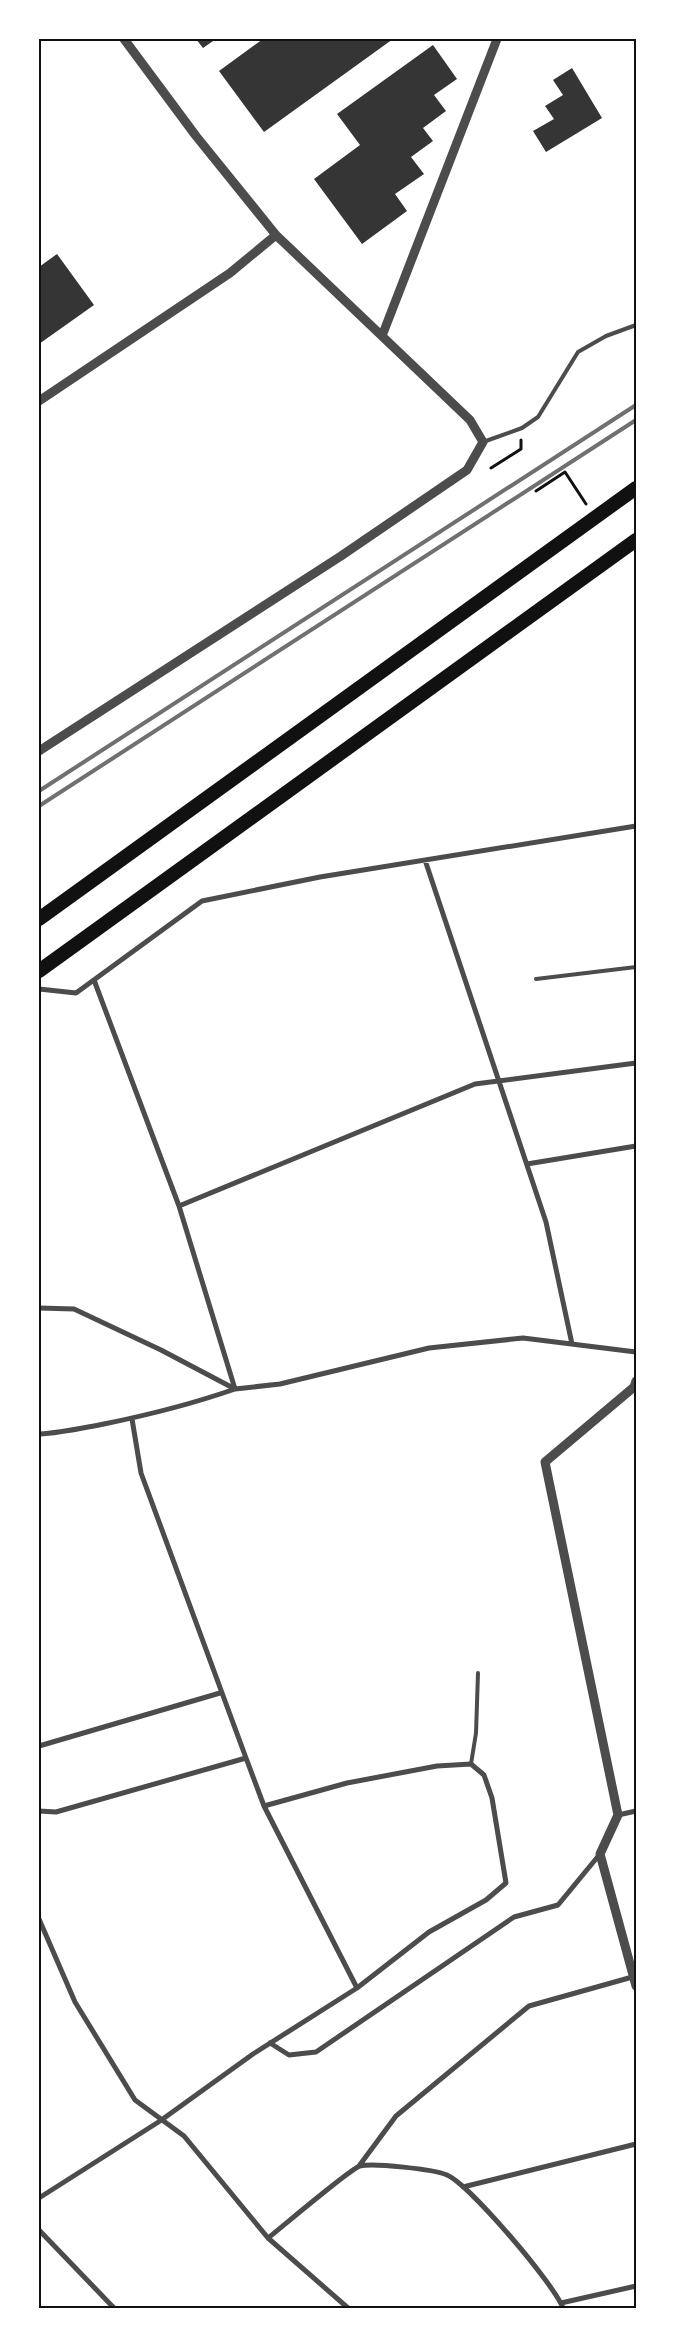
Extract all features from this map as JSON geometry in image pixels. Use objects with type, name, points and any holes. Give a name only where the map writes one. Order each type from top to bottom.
[{"type":"highway","points":[[39,919],[591,512],[636,488]]},
{"type":"highway","points":[[39,971],[636,540]]},
{"type":"street","points":[[39,752],[341,556],[467,470],[484,442],[470,420],[276,235],[196,136],[124,39]]},
{"type":"street","points":[[382,336],[497,39]]},
{"type":"street","points":[[39,402],[230,273],[276,235]]},
{"type":"street","points":[[39,989],[76,994],[202,901],[320,877],[636,826]]},
{"type":"street","points":[[425,860],[546,1222],[572,1344]]},
{"type":"street","points":[[94,980],[180,1206],[235,1389]]},
{"type":"street","points":[[180,1206],[475,1084],[500,1083],[636,1063]]},
{"type":"street","points":[[527,1164],[636,1146]]},
{"type":"street","points":[[39,1308],[74,1309],[161,1350],[235,1389]]},
{"type":"street","points":[[39,1434],[57,1434],[132,1418],[194,1403],[235,1389],[280,1384],[429,1348],[523,1338],[636,1352]]},
{"type":"street","points":[[270,2043],[290,2055],[316,2052],[514,1918],[558,1905],[600,1854],[618,1816],[544,1462],[634,1386],[636,1381]]},
{"type":"street","points":[[132,1418],[141,1473],[220,1693],[264,1806],[357,1988]]},
{"type":"street","points":[[39,1746],[220,1693]]},
{"type":"street","points":[[39,1812],[56,1812],[246,1758]]},
{"type":"street","points":[[39,2198],[160,2120],[270,2043],[357,1988],[429,1932],[486,1900],[506,1883],[492,1798],[484,1775],[471,1764],[437,1766],[348,1783],[264,1806]]},
{"type":"street","points":[[618,1816],[636,1812]]},
{"type":"street","points":[[268,2238],[359,2166],[396,2116],[529,2006],[635,1979],[600,1854]]},
{"type":"street","points":[[39,1919],[75,2002],[135,2100],[184,2136],[268,2238],[348,2308]]},
{"type":"street","points":[[463,2187],[636,2144]]},
{"type":"street","points":[[359,2166],[400,2167],[446,2175],[463,2187],[515,2242],[562,2306],[636,2286]]},
{"type":"street","points":[[39,2230],[114,2308]]},
{"type":"lane","points":[[484,442],[522,428],[538,417],[578,352],[606,336],[636,325]]},
{"type":"lane","points":[[536,979],[636,967]]},
{"type":"lane","points":[[471,1764],[476,1733],[478,1673]]},
{"type":"path","points":[[491,468],[520,449]]},
{"type":"path","points":[[536,492],[565,472],[591,512]]},
{"type":"building","points":[[196,39],[216,39],[203,48]]},
{"type":"building","points":[[263,39],[393,39],[264,132],[219,71]]},
{"type":"building","points":[[433,45],[457,79],[434,95],[446,111],[423,128],[433,141],[411,157],[424,174],[395,194],[407,211],[362,244],[314,179],[360,145],[337,114]]},
{"type":"building","points":[[572,68],[602,118],[546,152],[533,131],[554,119],[545,106],[563,95],[553,80]]},
{"type":"building","points":[[57,254],[94,305],[39,344],[39,267]]},
{"type":"railway","points":[[39,791],[636,405]]},
{"type":"railway","points":[[39,806],[636,420]]}]
